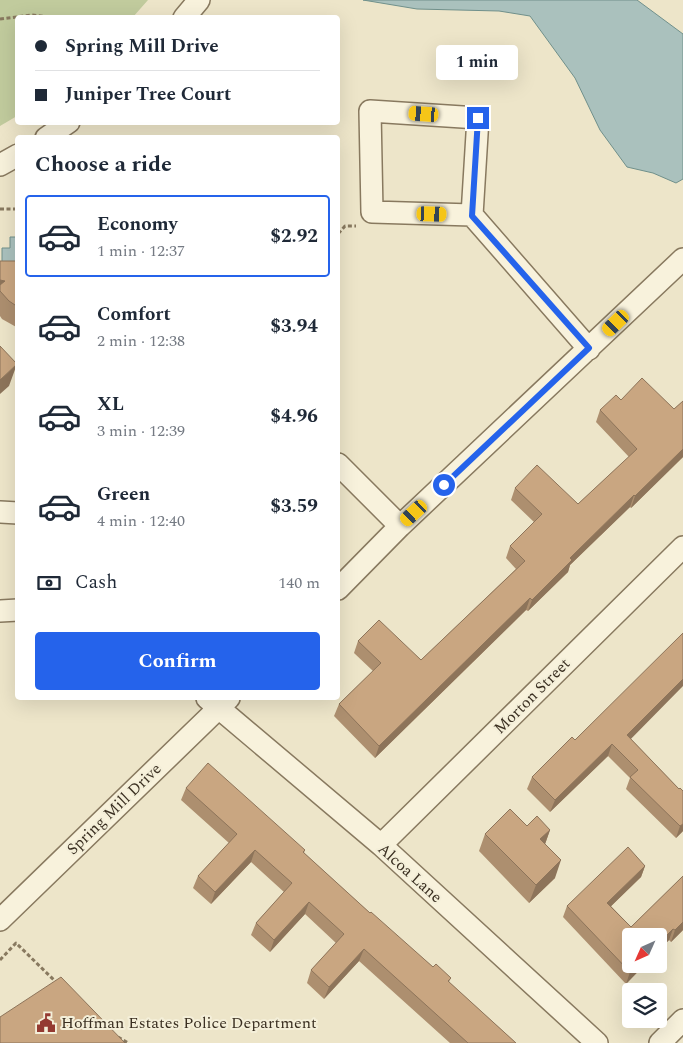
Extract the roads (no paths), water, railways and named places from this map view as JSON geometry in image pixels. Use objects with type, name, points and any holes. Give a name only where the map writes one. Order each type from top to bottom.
[{"type":"street","points":[[186,15],[199,0]]},
{"type":"street","points":[[472,216],[372,212],[370,111],[478,118],[472,216],[589,348]]},
{"type":"street","points":[[50,135],[65,125]]},
{"type":"street","points":[[0,165],[15,157]]},
{"type":"street","points":[[340,587],[400,526],[683,259]]},
{"type":"street","points":[[340,466],[400,526]]},
{"type":"street","points":[[0,512],[15,513]]},
{"type":"street","name":"Morton Street","points":[[381,846],[683,547]]},
{"type":"street","points":[[0,611],[15,610]]},
{"type":"street","name":"Alcoa Lane","points":[[218,701],[381,846],[597,1043]]},
{"type":"street","name":"Spring Mill Drive","points":[[4,908],[218,701]]},
{"type":"street","points":[[660,1043],[683,1020]]},
{"type":"water","points":[[363,0],[637,0],[683,34],[683,179],[676,183],[653,173],[627,167],[600,130],[575,78],[530,16],[499,11],[417,9]]},
{"type":"water","points":[[10,237],[15,237],[15,268],[2,267],[2,248],[10,248]]},
{"type":"place","name":"Hoffman Estates Police Department","points":[[46,1023]]}]
